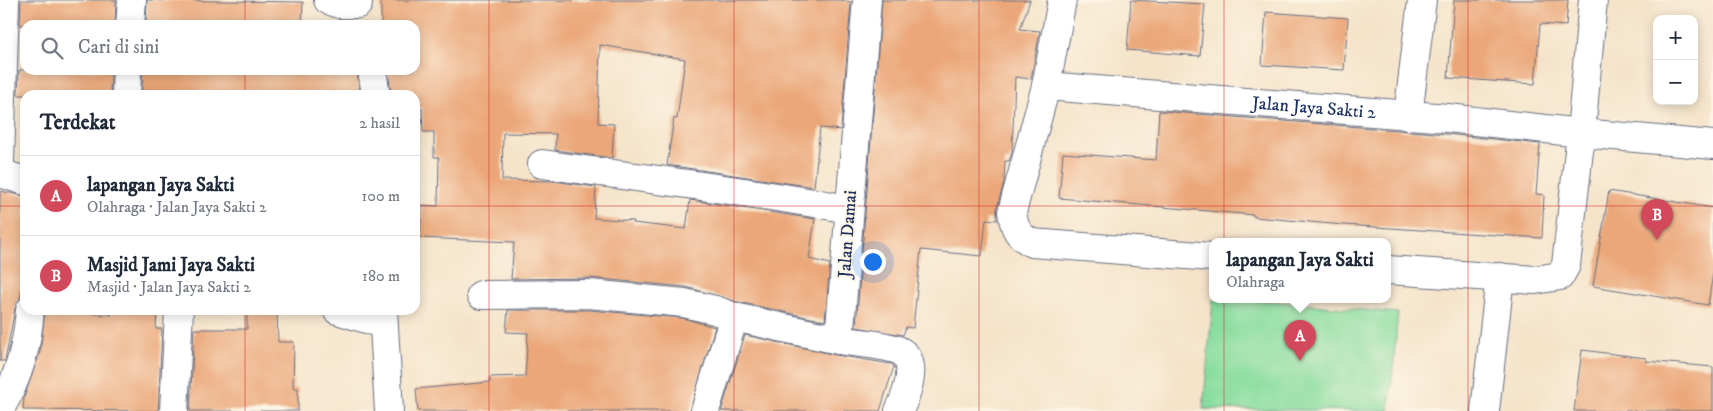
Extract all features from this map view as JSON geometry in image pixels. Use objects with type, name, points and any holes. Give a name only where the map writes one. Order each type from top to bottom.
[{"type":"street","points":[[0,162],[4,0]]},
{"type":"street","points":[[130,20],[132,0]]},
{"type":"street","points":[[328,0],[360,10]]},
{"type":"street","name":"Jalan Damai","points":[[839,340],[848,209],[867,0]]},
{"type":"street","points":[[1062,0],[1046,86],[1012,212],[1014,225],[1021,238],[1032,243],[1209,257]]},
{"type":"street","points":[[1408,116],[1422,0]]},
{"type":"street","points":[[1391,270],[1535,280],[1551,279],[1560,276],[1569,244],[1593,0]]},
{"type":"street","points":[[126,90],[127,75]]},
{"type":"street","points":[[373,75],[375,90]]},
{"type":"street","name":"Jalan Jaya Sakti 2","points":[[1046,86],[1448,118],[1713,145]]},
{"type":"street","points":[[542,164],[716,189],[750,192],[848,209]]},
{"type":"street","points":[[0,173],[20,179]]},
{"type":"street","points":[[1485,411],[1500,277]]},
{"type":"street","points":[[481,296],[590,294],[684,303],[715,310],[734,317],[839,340],[899,350],[907,358],[910,368],[909,384],[899,411]]},
{"type":"street","points":[[0,409],[21,366],[27,342],[30,315]]},
{"type":"street","points":[[174,411],[179,315]]},
{"type":"street","points":[[369,315],[382,317],[389,411]]},
{"type":"street","points":[[705,411],[734,317]]},
{"type":"green space","points":[[1213,303],[1292,303],[1398,313],[1389,411],[1203,409]]},
{"type":"building","points":[[21,0],[116,0],[115,20],[20,20]]},
{"type":"building","points":[[147,0],[303,2],[302,20],[146,20]]},
{"type":"building","points":[[381,0],[841,0],[851,2],[841,130],[820,128],[814,187],[667,165],[674,118],[677,119],[685,59],[600,45],[598,123],[614,124],[612,158],[555,150],[556,134],[503,133],[502,180],[553,181],[596,187],[594,218],[634,221],[633,223],[686,229],[690,200],[815,219],[809,259],[830,264],[825,321],[738,302],[686,287],[590,278],[511,279],[514,242],[420,238],[422,205],[438,206],[439,157],[434,157],[434,132],[423,132],[420,90],[390,90],[389,75],[420,75],[420,20],[381,20]]},
{"type":"building","points":[[882,0],[1030,0],[1020,29],[1040,31],[1031,79],[1015,77],[1012,153],[1009,161],[1005,161],[1004,182],[997,208],[997,220],[986,219],[982,256],[921,250],[913,328],[906,327],[903,335],[856,327]]},
{"type":"building","points":[[1131,0],[1205,4],[1200,56],[1127,50]]},
{"type":"building","points":[[1454,0],[1568,0],[1566,26],[1540,24],[1535,84],[1448,78]]},
{"type":"building","points":[[1266,12],[1348,18],[1344,70],[1262,65]]},
{"type":"building","points":[[19,70],[20,75],[111,75],[110,90],[20,90],[20,95],[18,95]]},
{"type":"building","points":[[143,75],[358,75],[359,90],[142,90]]},
{"type":"building","points":[[1159,111],[1446,134],[1540,144],[1536,194],[1544,195],[1542,238],[1344,225],[1059,198],[1063,153],[1156,160]]},
{"type":"building","points":[[0,191],[20,195],[20,299],[15,308],[5,361],[0,361]]},
{"type":"building","points":[[1609,191],[1713,208],[1713,273],[1708,305],[1593,286]]},
{"type":"building","points":[[508,310],[588,310],[682,318],[715,327],[690,411],[418,411],[416,389],[490,382],[490,377],[525,376],[528,333],[506,332]]},
{"type":"building","points":[[44,315],[157,315],[156,329],[162,329],[158,411],[23,410],[24,397],[40,352]]},
{"type":"building","points":[[247,315],[277,315],[278,342],[294,342],[293,388],[298,388],[298,411],[190,411],[194,329],[247,329]]},
{"type":"building","points":[[745,335],[836,355],[891,364],[894,366],[880,411],[721,411]]},
{"type":"building","points":[[1582,350],[1646,358],[1646,361],[1713,367],[1713,411],[1574,411]]},
{"type":"place","name":"Masjid Jami Jaya Sakti","points":[[1657,240]]},
{"type":"place","name":"lapangan Jaya Sakti","points":[[1300,361]]}]
